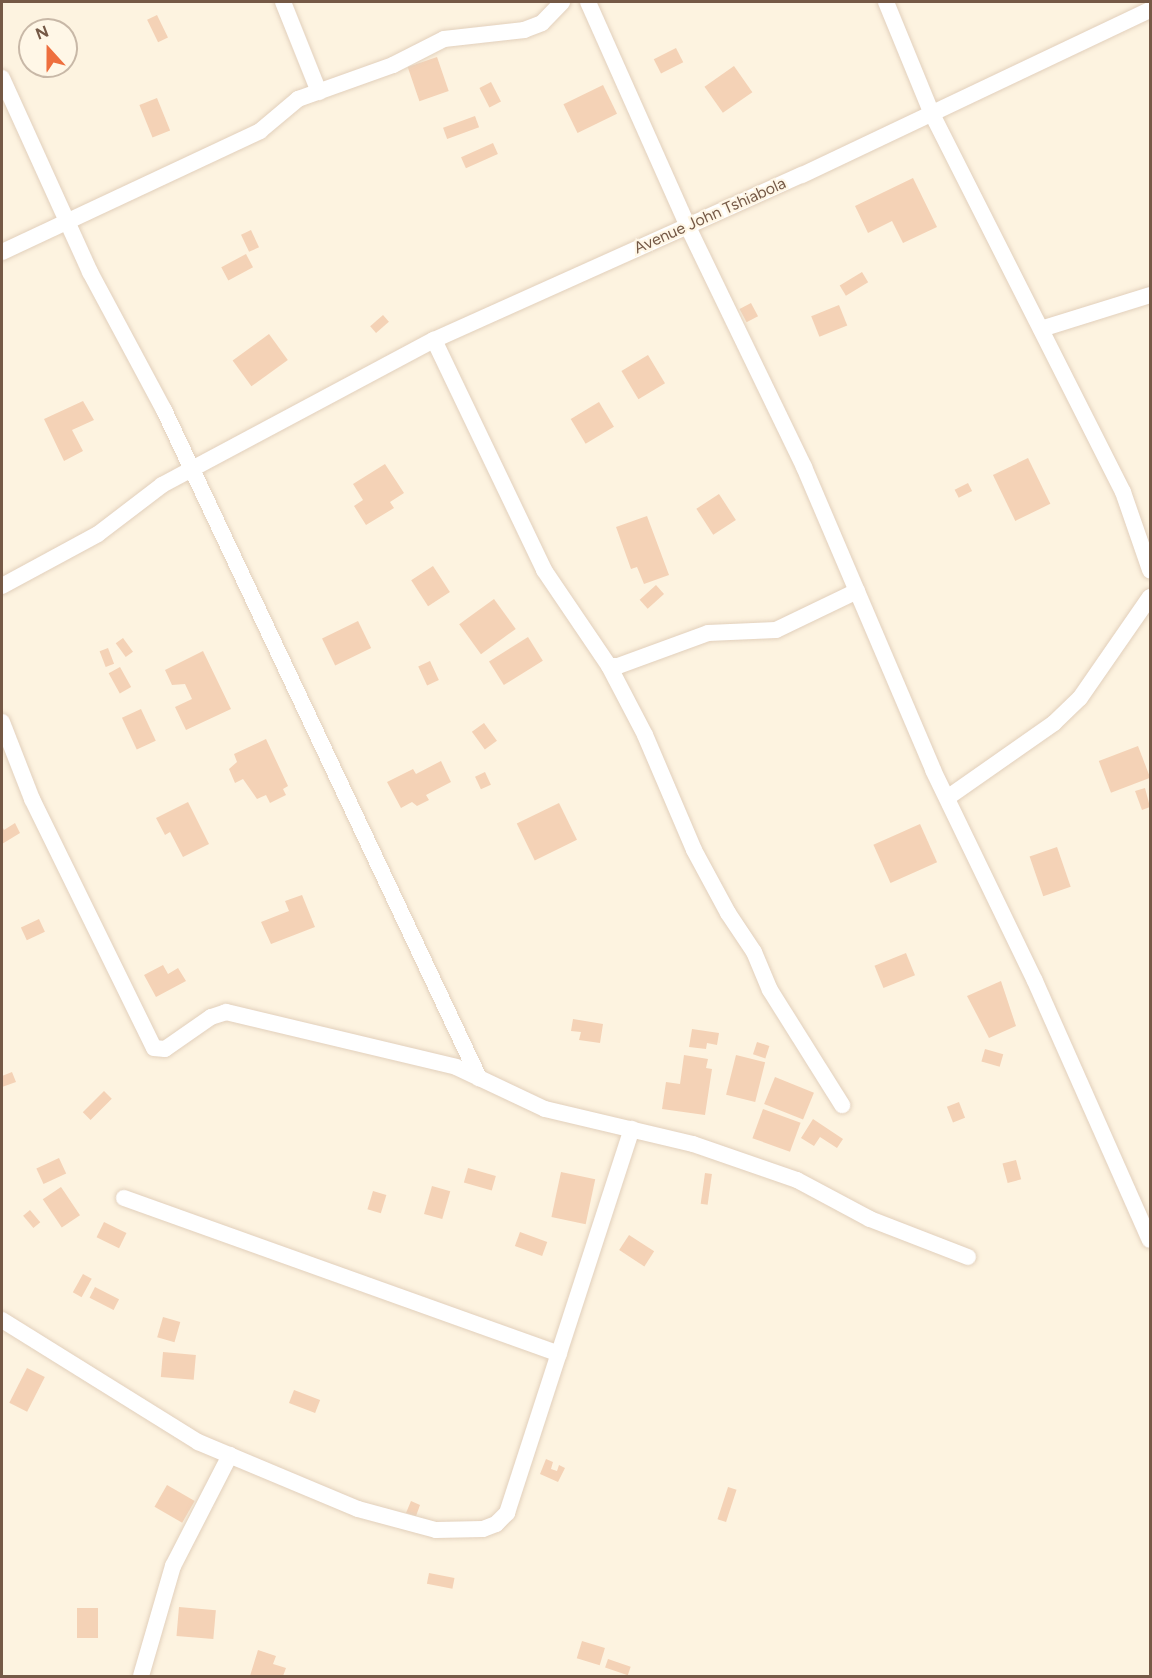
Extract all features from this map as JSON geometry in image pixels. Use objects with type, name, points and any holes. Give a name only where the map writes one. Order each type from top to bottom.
[{"type":"street","points":[[283,2],[319,92]]},
{"type":"street","points":[[2,252],[69,223],[260,131],[298,99],[393,65],[444,39],[524,30],[542,23],[562,2]]},
{"type":"street","points":[[588,2],[688,227],[804,467],[947,798],[1035,981],[1150,1240]]},
{"type":"street","points":[[886,2],[932,114],[1123,492],[1150,570]]},
{"type":"street","name":"Avenue John Tshiabola","points":[[2,586],[98,534],[162,485],[189,469],[272,428],[434,340],[688,227],[1150,10]]},
{"type":"street","points":[[2,78],[90,272],[164,410],[189,469],[479,1078]]},
{"type":"street","points":[[1041,329],[1150,295]]},
{"type":"street","points":[[434,340],[544,570],[609,666],[722,903],[754,952],[770,990],[842,1105]]},
{"type":"street","points":[[609,666],[618,666],[708,633],[776,630],[857,591]]},
{"type":"street","points":[[947,798],[1054,723],[1080,698],[1150,597]]},
{"type":"street","points":[[2,722],[32,799],[154,1048],[165,1049],[211,1017],[226,1012],[456,1067],[545,1109],[693,1144],[797,1180],[870,1219],[968,1257]]},
{"type":"street","points":[[2,1320],[198,1442],[358,1509],[436,1530],[483,1529],[496,1524],[507,1513],[632,1129]]},
{"type":"street","points":[[124,1198],[559,1354]]},
{"type":"street","points":[[141,1677],[173,1566],[230,1455]]},
{"type":"building","points":[[157,15],[168,37],[158,42],[147,20]]},
{"type":"building","points":[[676,48],[683,62],[661,74],[654,59]]},
{"type":"building","points":[[437,57],[449,91],[419,101],[408,67]]},
{"type":"building","points":[[734,66],[752,92],[723,113],[705,87]]},
{"type":"building","points":[[491,82],[501,102],[489,108],[479,88]]},
{"type":"building","points":[[603,85],[617,114],[577,133],[563,104]]},
{"type":"building","points":[[157,98],[170,130],[152,138],[139,105]]},
{"type":"building","points":[[475,116],[479,127],[447,139],[443,128]]},
{"type":"building","points":[[493,143],[498,154],[466,168],[461,157]]},
{"type":"building","points":[[913,178],[937,227],[903,243],[892,221],[868,233],[855,206]]},
{"type":"building","points":[[251,230],[259,247],[249,252],[241,235]]},
{"type":"building","points":[[246,254],[253,267],[228,280],[221,267]]},
{"type":"building","points":[[862,272],[868,282],[846,296],[840,285]]},
{"type":"building","points":[[751,303],[758,316],[747,322],[740,309]]},
{"type":"building","points":[[839,305],[847,325],[819,337],[811,316]]},
{"type":"building","points":[[383,315],[389,322],[376,333],[370,326]]},
{"type":"building","points":[[269,334],[288,360],[251,386],[233,360]]},
{"type":"building","points":[[648,355],[665,383],[638,399],[621,371]]},
{"type":"building","points":[[83,401],[94,420],[72,430],[83,451],[64,461],[44,419]]},
{"type":"building","points":[[599,402],[614,427],[586,444],[571,419]]},
{"type":"building","points":[[1028,458],[1050,504],[1015,521],[993,475]]},
{"type":"building","points":[[385,464],[404,493],[390,502],[394,508],[366,525],[354,506],[363,500],[353,484]]},
{"type":"building","points":[[968,483],[972,491],[959,498],[955,490]]},
{"type":"building","points":[[719,494],[736,520],[713,535],[696,509]]},
{"type":"building","points":[[647,516],[669,575],[644,584],[637,567],[631,569],[616,527]]},
{"type":"building","points":[[433,566],[450,592],[428,606],[411,580]]},
{"type":"building","points":[[656,585],[664,594],[648,609],[640,600]]},
{"type":"building","points":[[494,599],[516,629],[481,654],[459,624]]},
{"type":"building","points":[[358,621],[371,648],[335,665],[322,639]]},
{"type":"building","points":[[528,637],[543,661],[504,685],[489,661]]},
{"type":"building","points":[[123,638],[133,652],[126,657],[116,643]]},
{"type":"building","points":[[108,648],[114,664],[106,667],[100,651]]},
{"type":"building","points":[[203,651],[231,709],[186,730],[175,707],[192,699],[185,684],[172,685],[165,670]]},
{"type":"building","points":[[430,661],[439,680],[427,686],[418,666]]},
{"type":"building","points":[[120,667],[131,687],[120,693],[109,673]]},
{"type":"building","points":[[141,709],[156,741],[137,750],[122,718]]},
{"type":"building","points":[[484,723],[497,741],[485,750],[472,732]]},
{"type":"building","points":[[266,739],[288,786],[283,789],[286,795],[270,803],[266,795],[257,799],[243,779],[235,783],[229,769],[237,762],[234,754]]},
{"type":"building","points":[[1138,746],[1150,778],[1111,793],[1099,761]]},
{"type":"building","points":[[441,761],[451,782],[426,795],[429,800],[417,806],[412,802],[401,808],[387,782],[413,769],[416,774]]},
{"type":"building","points":[[485,772],[491,785],[481,789],[475,777]]},
{"type":"building","points":[[1145,788],[1150,807],[1142,810],[1135,791]]},
{"type":"building","points":[[188,802],[209,844],[183,857],[170,832],[165,835],[156,818]]},
{"type":"building","points":[[559,803],[577,840],[535,860],[517,824]]},
{"type":"building","points":[[15,823],[20,833],[2,844],[2,826],[4,830]]},
{"type":"building","points":[[920,824],[937,862],[890,883],[873,845]]},
{"type":"building","points":[[1057,847],[1071,887],[1043,896],[1030,856]]},
{"type":"building","points":[[302,895],[315,927],[271,944],[261,922],[289,911],[285,901]]},
{"type":"building","points":[[39,919],[45,932],[27,940],[21,927]]},
{"type":"building","points":[[906,953],[915,975],[883,988],[874,966]]},
{"type":"building","points":[[163,965],[168,974],[178,968],[186,981],[156,997],[144,975]]},
{"type":"building","points":[[1001,981],[1016,1026],[989,1038],[967,996]]},
{"type":"building","points":[[573,1019],[603,1024],[600,1043],[579,1040],[581,1032],[571,1031]]},
{"type":"building","points":[[692,1029],[719,1033],[717,1045],[707,1043],[706,1049],[689,1047]]},
{"type":"building","points":[[757,1042],[769,1046],[765,1058],[753,1054]]},
{"type":"building","points":[[985,1049],[1003,1054],[1000,1067],[981,1061]]},
{"type":"building","points":[[684,1055],[708,1059],[706,1068],[712,1069],[705,1115],[662,1109],[666,1082],[680,1084]]},
{"type":"building","points":[[736,1055],[765,1062],[755,1102],[726,1095]]},
{"type":"building","points":[[12,1072],[16,1082],[2,1087],[2,1076]]},
{"type":"building","points":[[775,1077],[814,1093],[803,1120],[764,1104]]},
{"type":"building","points":[[104,1091],[112,1099],[91,1120],[83,1112]]},
{"type":"building","points":[[959,1102],[965,1118],[953,1123],[947,1107]]},
{"type":"building","points":[[763,1109],[801,1123],[790,1152],[752,1138]]},
{"type":"building","points":[[813,1119],[843,1139],[837,1148],[820,1137],[814,1146],[801,1138]]},
{"type":"building","points":[[59,1158],[66,1173],[44,1184],[36,1169]]},
{"type":"building","points":[[1016,1160],[1021,1179],[1008,1183],[1002,1164]]},
{"type":"building","points":[[468,1168],[496,1176],[492,1190],[464,1182]]},
{"type":"building","points":[[561,1172],[595,1179],[586,1224],[551,1217]]},
{"type":"building","points":[[705,1173],[712,1174],[708,1205],[701,1204]]},
{"type":"building","points":[[432,1186],[450,1191],[442,1219],[424,1214]]},
{"type":"building","points":[[61,1187],[80,1215],[62,1227],[43,1199]]},
{"type":"building","points":[[373,1191],[386,1195],[381,1213],[367,1209]]},
{"type":"building","points":[[30,1210],[40,1222],[33,1228],[23,1216]]},
{"type":"building","points":[[104,1222],[126,1233],[119,1248],[97,1237]]},
{"type":"building","points":[[520,1232],[547,1242],[542,1256],[515,1246]]},
{"type":"building","points":[[629,1235],[654,1251],[644,1266],[619,1250]]},
{"type":"building","points":[[83,1274],[92,1279],[82,1297],[73,1292]]},
{"type":"building","points":[[95,1287],[119,1299],[114,1310],[90,1298]]},
{"type":"building","points":[[163,1317],[180,1322],[175,1342],[157,1337]]},
{"type":"building","points":[[163,1352],[196,1355],[194,1380],[161,1377]]},
{"type":"building","points":[[27,1368],[45,1377],[27,1412],[9,1403]]},
{"type":"building","points":[[294,1390],[320,1400],[315,1413],[289,1403]]},
{"type":"building","points":[[546,1459],[553,1462],[551,1469],[557,1471],[559,1465],[565,1468],[558,1482],[540,1474]]},
{"type":"building","points":[[167,1485],[195,1501],[182,1523],[154,1507]]},
{"type":"building","points":[[728,1487],[737,1490],[726,1522],[717,1519]]},
{"type":"building","points":[[411,1501],[420,1505],[416,1516],[406,1513]]},
{"type":"building","points":[[429,1573],[455,1578],[452,1589],[427,1584]]},
{"type":"building","points":[[179,1607],[216,1610],[213,1639],[176,1636]]},
{"type":"building","points":[[77,1608],[98,1608],[98,1638],[77,1638]]},
{"type":"building","points":[[582,1641],[605,1648],[600,1665],[577,1658]]},
{"type":"building","points":[[258,1650],[276,1656],[273,1664],[286,1668],[283,1676],[250,1676]]},
{"type":"building","points":[[608,1659],[631,1667],[628,1675],[605,1668]]}]
